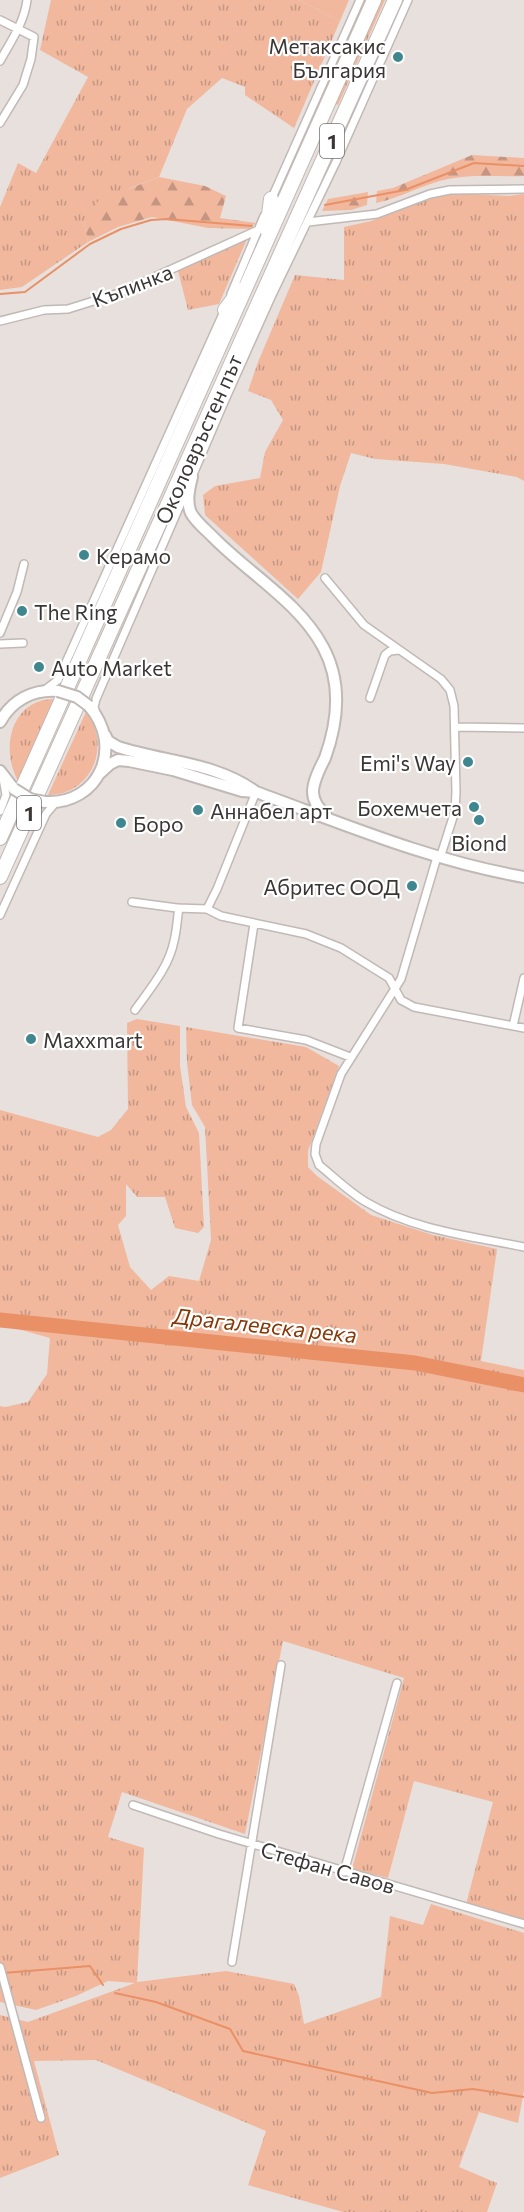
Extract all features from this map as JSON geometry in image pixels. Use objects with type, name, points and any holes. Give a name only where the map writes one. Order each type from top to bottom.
[{"type":"highway","name":"Околовръстен път","points":[[0,838],[375,0]]},
{"type":"highway","name":"Околовръстен път","points":[[0,877],[229,372],[394,0]]},
{"type":"highway","points":[[264,247],[272,199]]},
{"type":"highway","points":[[268,282],[290,257]]},
{"type":"highway","points":[[225,310],[255,269]]},
{"type":"highway","points":[[224,402],[229,372]]},
{"type":"main road","points":[[192,477],[188,499],[193,516],[223,547],[302,618],[317,636],[329,660],[335,687],[336,712],[332,734],[314,784],[313,794],[317,806],[334,820]]},
{"type":"main road","points":[[0,722],[16,702],[26,696],[41,691],[58,691],[77,697],[89,706],[96,715],[108,741],[118,747],[214,771],[244,783],[256,792]]},
{"type":"main road","points":[[99,774],[105,755],[105,735]]},
{"type":"main road","points":[[1,773],[14,789],[30,799],[51,802],[69,799],[82,793],[110,764],[118,760],[129,761],[173,770],[242,791],[256,792],[439,858],[524,877]]},
{"type":"street","points":[[0,61],[19,28],[27,0]]},
{"type":"street","name":"Околовръстен път","points":[[41,691],[54,685],[58,680],[225,310],[360,0]]},
{"type":"street","name":"Околовръстен път","points":[[96,715],[94,707],[96,699],[224,402],[408,0]]},
{"type":"street","points":[[0,20],[19,28],[34,38],[31,59],[23,85],[0,123]]},
{"type":"street","points":[[308,222],[377,214],[430,194],[450,190],[524,189]]},
{"type":"street","name":"Къпинка","points":[[0,321],[44,310],[68,309],[146,282],[258,230]]},
{"type":"street","points":[[0,633],[17,592],[24,564]]},
{"type":"street","points":[[325,578],[364,625],[446,684],[452,698],[455,727],[456,801],[452,822],[405,968],[395,990],[341,1074],[316,1144],[315,1155],[319,1165],[364,1201],[402,1219],[436,1229],[524,1247]]},
{"type":"street","points":[[0,644],[23,643]]},
{"type":"street","points":[[370,698],[385,655],[390,651],[399,650]]},
{"type":"street","points":[[455,727],[524,729]]},
{"type":"street","points":[[0,811],[6,795],[1,773]]},
{"type":"street","points":[[207,909],[256,792]]},
{"type":"street","points":[[0,915],[51,802]]},
{"type":"street","points":[[132,902],[207,909],[217,915],[254,924],[285,928],[326,941],[389,978],[401,1000],[414,1006],[524,1028]]},
{"type":"street","points":[[135,1010],[170,957],[179,908]]},
{"type":"street","points":[[254,924],[238,1028],[306,1040],[350,1057]]},
{"type":"street","points":[[513,1026],[524,978]]},
{"type":"street","points":[[232,1962],[281,1665]]},
{"type":"street","points":[[344,1872],[397,1683]]},
{"type":"street","name":"Стефан Савов","points":[[133,1805],[251,1844],[524,1924]]},
{"type":"street","points":[[0,1967],[41,2118]]},
{"type":"green space","points":[[51,0],[299,0],[340,21],[294,128],[245,95],[245,87],[222,78],[187,109],[159,177],[130,188],[84,222],[88,242],[22,287],[0,290],[0,207],[18,163],[36,173],[88,77],[40,50]]},
{"type":"green space","points":[[299,0],[349,0],[340,21]]},
{"type":"green space","points":[[364,0],[367,0],[287,180],[303,136]]},
{"type":"green space","points":[[381,0],[385,0],[338,105],[334,103]]},
{"type":"green space","points":[[400,0],[404,0],[336,153],[316,188]]},
{"type":"green space","points":[[472,155],[524,158],[524,176],[457,177],[376,203],[377,191],[393,188]]},
{"type":"green space","points":[[159,177],[205,186],[226,196],[220,218],[256,223],[249,229],[208,228],[152,217],[118,227],[88,242],[84,222],[98,201]]},
{"type":"green space","points":[[368,192],[367,205],[351,210],[322,211],[328,199]]},
{"type":"green space","points":[[452,193],[509,196],[524,194],[524,481],[517,477],[444,464],[375,459],[351,453],[340,486],[321,572],[298,599],[205,515],[203,495],[215,486],[260,478],[265,452],[283,420],[271,400],[248,391],[295,275],[344,280],[344,227],[371,221],[425,200]]},
{"type":"green space","points":[[247,239],[219,304],[188,310],[178,271]]},
{"type":"green space","points":[[55,699],[18,781],[10,754],[13,728],[19,716],[28,707],[40,701]]},
{"type":"green space","points":[[86,712],[94,725],[97,739],[97,753],[93,766],[76,787],[63,793],[48,795]]},
{"type":"green space","points":[[137,1019],[180,1026],[180,1066],[186,1107],[199,1133],[204,1227],[198,1233],[175,1228],[165,1197],[137,1197],[126,1184],[126,1216],[118,1225],[130,1267],[151,1290],[169,1276],[199,1281],[211,1240],[205,1127],[192,1105],[186,1027],[306,1047],[339,1066],[308,1151],[308,1167],[371,1215],[433,1235],[497,1249],[481,1361],[524,1370],[524,1921],[466,1904],[493,1802],[414,1781],[388,1878],[352,1869],[404,1678],[283,1641],[245,1834],[122,1792],[108,1837],[144,1848],[137,1982],[226,1971],[294,1984],[299,1996],[304,2024],[381,1997],[390,1916],[423,1925],[431,1904],[524,1933],[524,2091],[518,2123],[479,2112],[459,2167],[497,2183],[487,2212],[343,2212],[248,2185],[266,2131],[96,2060],[34,2061],[59,2155],[0,2178],[0,2015],[28,2022],[135,1983],[108,1981],[76,1996],[36,2010],[0,2002],[0,1406],[28,1402],[47,1374],[50,1338],[0,1324],[0,1110],[98,1137],[111,1130],[128,1109],[127,1023]]},
{"type":"waterway","points":[[325,205],[405,190],[474,163],[524,166]]},
{"type":"waterway","points":[[0,294],[25,292],[90,244],[121,229],[151,220],[167,219],[252,226]]},
{"type":"waterway","name":"Драгалевска река","points":[[0,1320],[415,1363],[524,1385]]},
{"type":"waterway","points":[[3,1973],[90,1966],[103,1985]]},
{"type":"waterway","points":[[115,1993],[156,2002],[230,2029],[243,2051],[432,2093],[473,2089],[524,2097]]},
{"type":"place","name":"Метаксакис България","points":[[398,57]]},
{"type":"place","name":"Керамо","points":[[84,555]]},
{"type":"place","name":"The Ring","points":[[22,611]]},
{"type":"place","name":"Auto Market","points":[[39,667]]},
{"type":"place","name":"Emi's Way","points":[[468,762]]},
{"type":"place","name":"Бохемчета","points":[[474,807]]},
{"type":"place","name":"Аннабел арт","points":[[198,810]]},
{"type":"place","name":"Biond","points":[[479,820]]},
{"type":"place","name":"Боро","points":[[121,823]]},
{"type":"place","name":"Абритес ООД","points":[[412,886]]},
{"type":"place","name":"Maxxmart","points":[[31,1039]]}]
